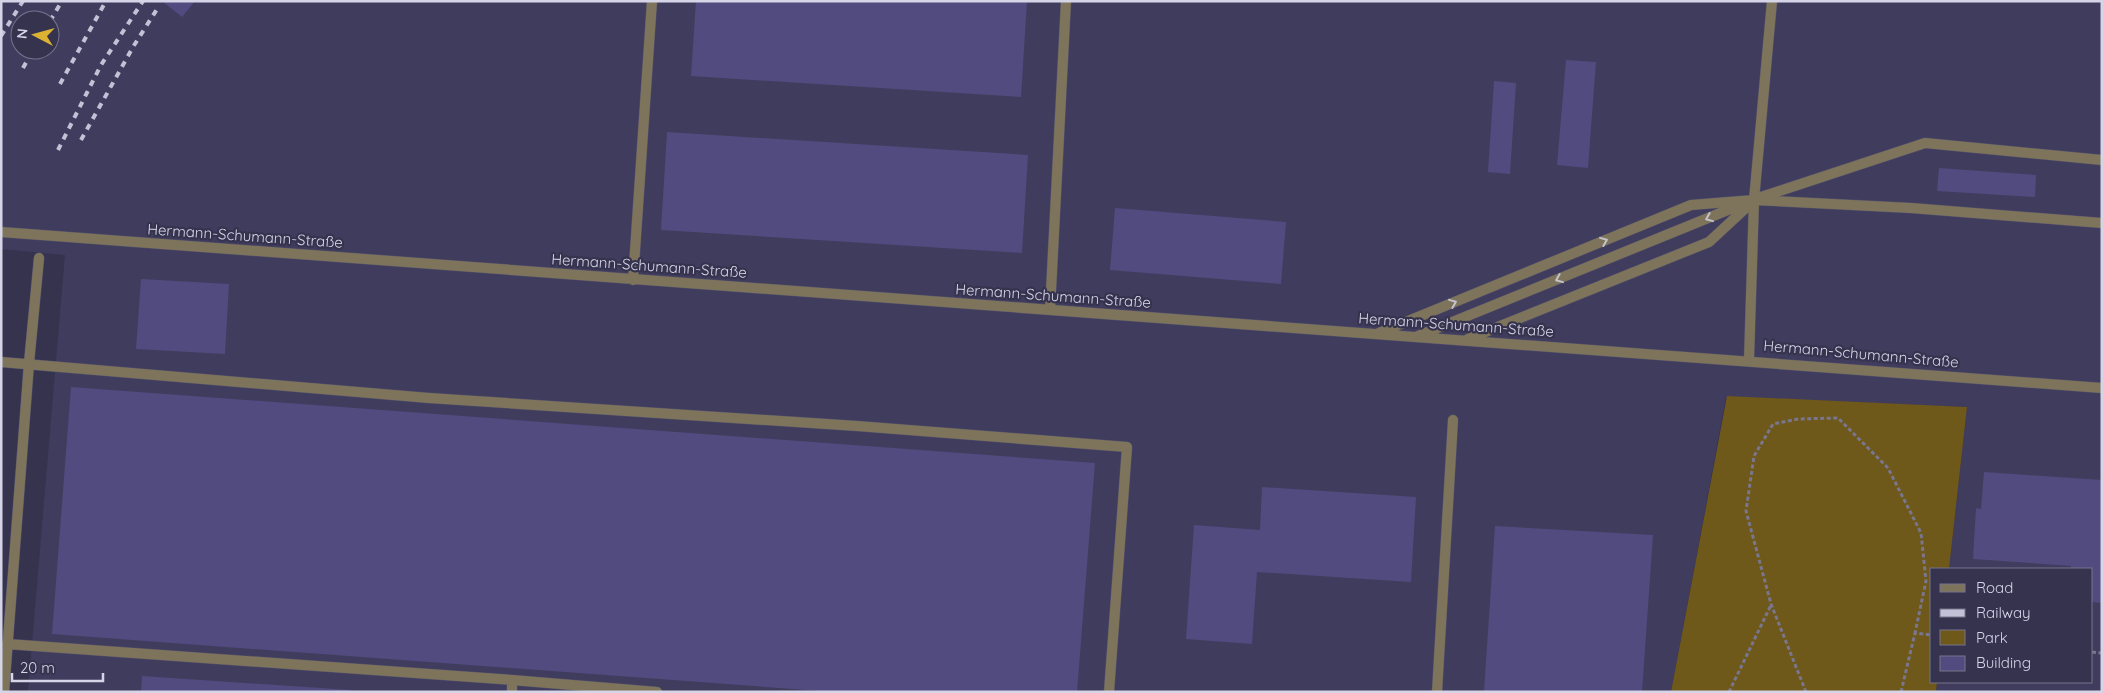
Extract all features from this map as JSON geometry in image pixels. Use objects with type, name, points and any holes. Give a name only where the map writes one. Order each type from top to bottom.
[{"type":"street","points":[[633,280],[652,1]]},
{"type":"street","points":[[1050,310],[1066,1]]},
{"type":"street","points":[[1749,360],[1754,200],[1772,1]]},
{"type":"street","points":[[1415,337],[1754,200],[1925,143],[2102,160]]},
{"type":"street","points":[[1464,341],[1709,242],[1754,200]]},
{"type":"street","points":[[1376,334],[1691,205],[1754,200],[1911,208],[2102,222]]},
{"type":"street","name":"Hermann-Schumann-Straße","points":[[1,232],[1464,341],[1749,360],[2102,388]]},
{"type":"street","points":[[4,692],[29,363],[39,258]]},
{"type":"street","points":[[1,362],[419,397],[857,426],[1127,447],[1109,692]]},
{"type":"street","points":[[1437,692],[1453,420]]},
{"type":"street","points":[[7,644],[657,692]]},
{"type":"street","points":[[512,680],[512,692]]},
{"type":"path","points":[[1806,692],[1771,604],[1746,511],[1754,456],[1773,424],[1798,419],[1838,418],[1888,468],[1921,533],[1926,581],[1902,692]]},
{"type":"path","points":[[1729,692],[1771,604]]},
{"type":"path","points":[[1915,633],[1930,635]]},
{"type":"shaded area","points":[[1,1],[2102,1],[2102,692],[1936,692],[1937,683],[2093,683],[2093,568],[1949,568],[1967,407],[1726,397],[1671,692],[28,692],[65,255],[1,249]]},
{"type":"green space","points":[[1727,396],[1967,407],[1949,568],[1930,568],[1930,683],[1937,683],[1936,692],[1671,692]]},
{"type":"building","points":[[162,1],[195,1],[182,17]]},
{"type":"building","points":[[696,1],[1027,1],[1021,97],[691,76]]},
{"type":"building","points":[[1566,60],[1596,62],[1588,168],[1557,165]]},
{"type":"building","points":[[1494,81],[1516,83],[1510,174],[1488,172]]},
{"type":"building","points":[[667,132],[1028,155],[1022,253],[661,230]]},
{"type":"building","points":[[1939,168],[2036,175],[2035,197],[1937,191]]},
{"type":"building","points":[[1115,208],[1286,222],[1281,284],[1110,270]]},
{"type":"building","points":[[141,279],[229,284],[225,354],[136,349]]},
{"type":"building","points":[[71,387],[1095,463],[1077,692],[834,692],[52,634]]},
{"type":"building","points":[[1984,472],[2102,480],[2102,603],[2093,602],[2093,568],[2071,568],[2071,566],[1973,559],[1976,508],[1981,509]]},
{"type":"building","points":[[1262,487],[1416,497],[1411,582],[1257,572],[1252,644],[1186,639],[1194,525],[1260,530]]},
{"type":"building","points":[[1495,526],[1653,535],[1642,692],[1484,692]]},
{"type":"building","points":[[142,676],[351,690],[351,692],[141,692]]},
{"type":"railway","points":[[1,36],[23,1]]},
{"type":"railway","points":[[57,10],[62,1]]},
{"type":"railway","points":[[60,84],[106,1]]},
{"type":"railway","points":[[58,150],[101,65],[143,1]]},
{"type":"railway","points":[[81,140],[133,47],[159,6]]},
{"type":"railway","points":[[23,68],[27,60]]}]
